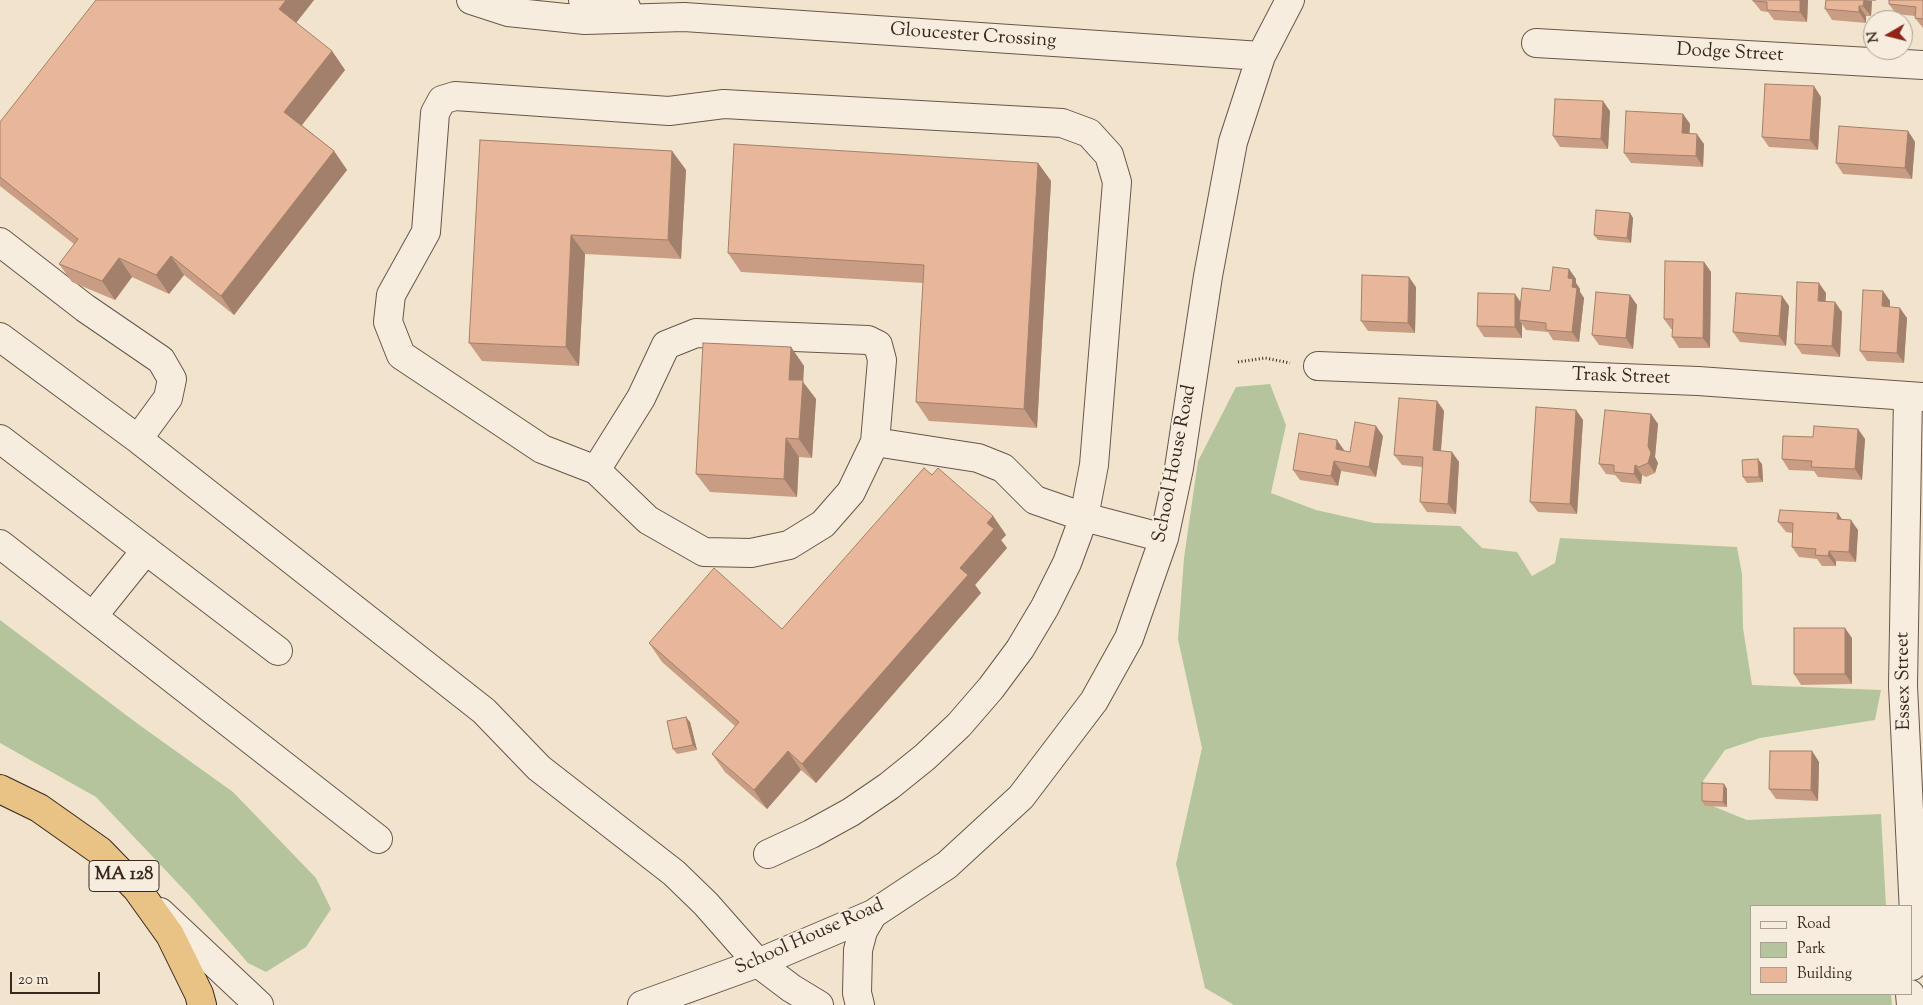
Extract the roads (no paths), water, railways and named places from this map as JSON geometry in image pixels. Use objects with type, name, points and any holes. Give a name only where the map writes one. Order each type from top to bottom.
[{"type":"highway","name":"MA 128","points":[[0,789],[39,808],[100,851],[136,889],[170,935],[199,994],[202,1005]]},
{"type":"street","name":"Gloucester Crossing","points":[[471,0],[508,12],[585,20],[684,17],[1261,56]]},
{"type":"street","name":"Gloucester Crossing","points":[[583,0],[684,17]]},
{"type":"street","name":"School House Road","points":[[642,1005],[758,963],[873,914],[947,865],[1021,798],[1094,701],[1136,623],[1164,538],[1179,468],[1208,276],[1233,142],[1261,56],[1290,0]]},
{"type":"street","name":"Dodge Street","points":[[1536,43],[1923,65]]},
{"type":"street","points":[[596,470],[641,398],[666,345],[696,332],[868,340],[878,345],[882,360],[875,442],[851,492],[823,524],[789,545],[751,553],[704,552],[648,520],[596,470],[542,449],[401,355],[388,322],[391,295],[426,232],[435,113],[442,100],[455,96],[669,111],[734,104],[1062,123],[1089,133],[1109,154],[1117,182],[1094,465],[1084,517],[1067,563],[1046,607],[991,688],[959,725],[918,763],[859,807],[811,834],[768,854]]},
{"type":"street","points":[[0,242],[85,308],[161,360],[172,379],[168,398],[138,439]]},
{"type":"street","points":[[0,337],[138,439],[484,711],[539,768],[674,873],[706,904],[758,963],[791,988],[819,1005]]},
{"type":"street","name":"Trask Street","points":[[1318,366],[1698,380],[1915,396]]},
{"type":"street","name":"Essex Street","points":[[1913,940],[1914,913],[1903,686],[1915,396]]},
{"type":"street","points":[[0,439],[278,651]]},
{"type":"street","points":[[875,442],[978,458],[1003,468],[1035,500],[1084,517],[1164,538]]},
{"type":"street","points":[[0,544],[378,839]]},
{"type":"street","points":[[93,616],[146,550]]},
{"type":"street","points":[[136,889],[259,1005]]},
{"type":"street","points":[[860,1005],[857,993],[858,950],[863,931],[873,914]]}]
